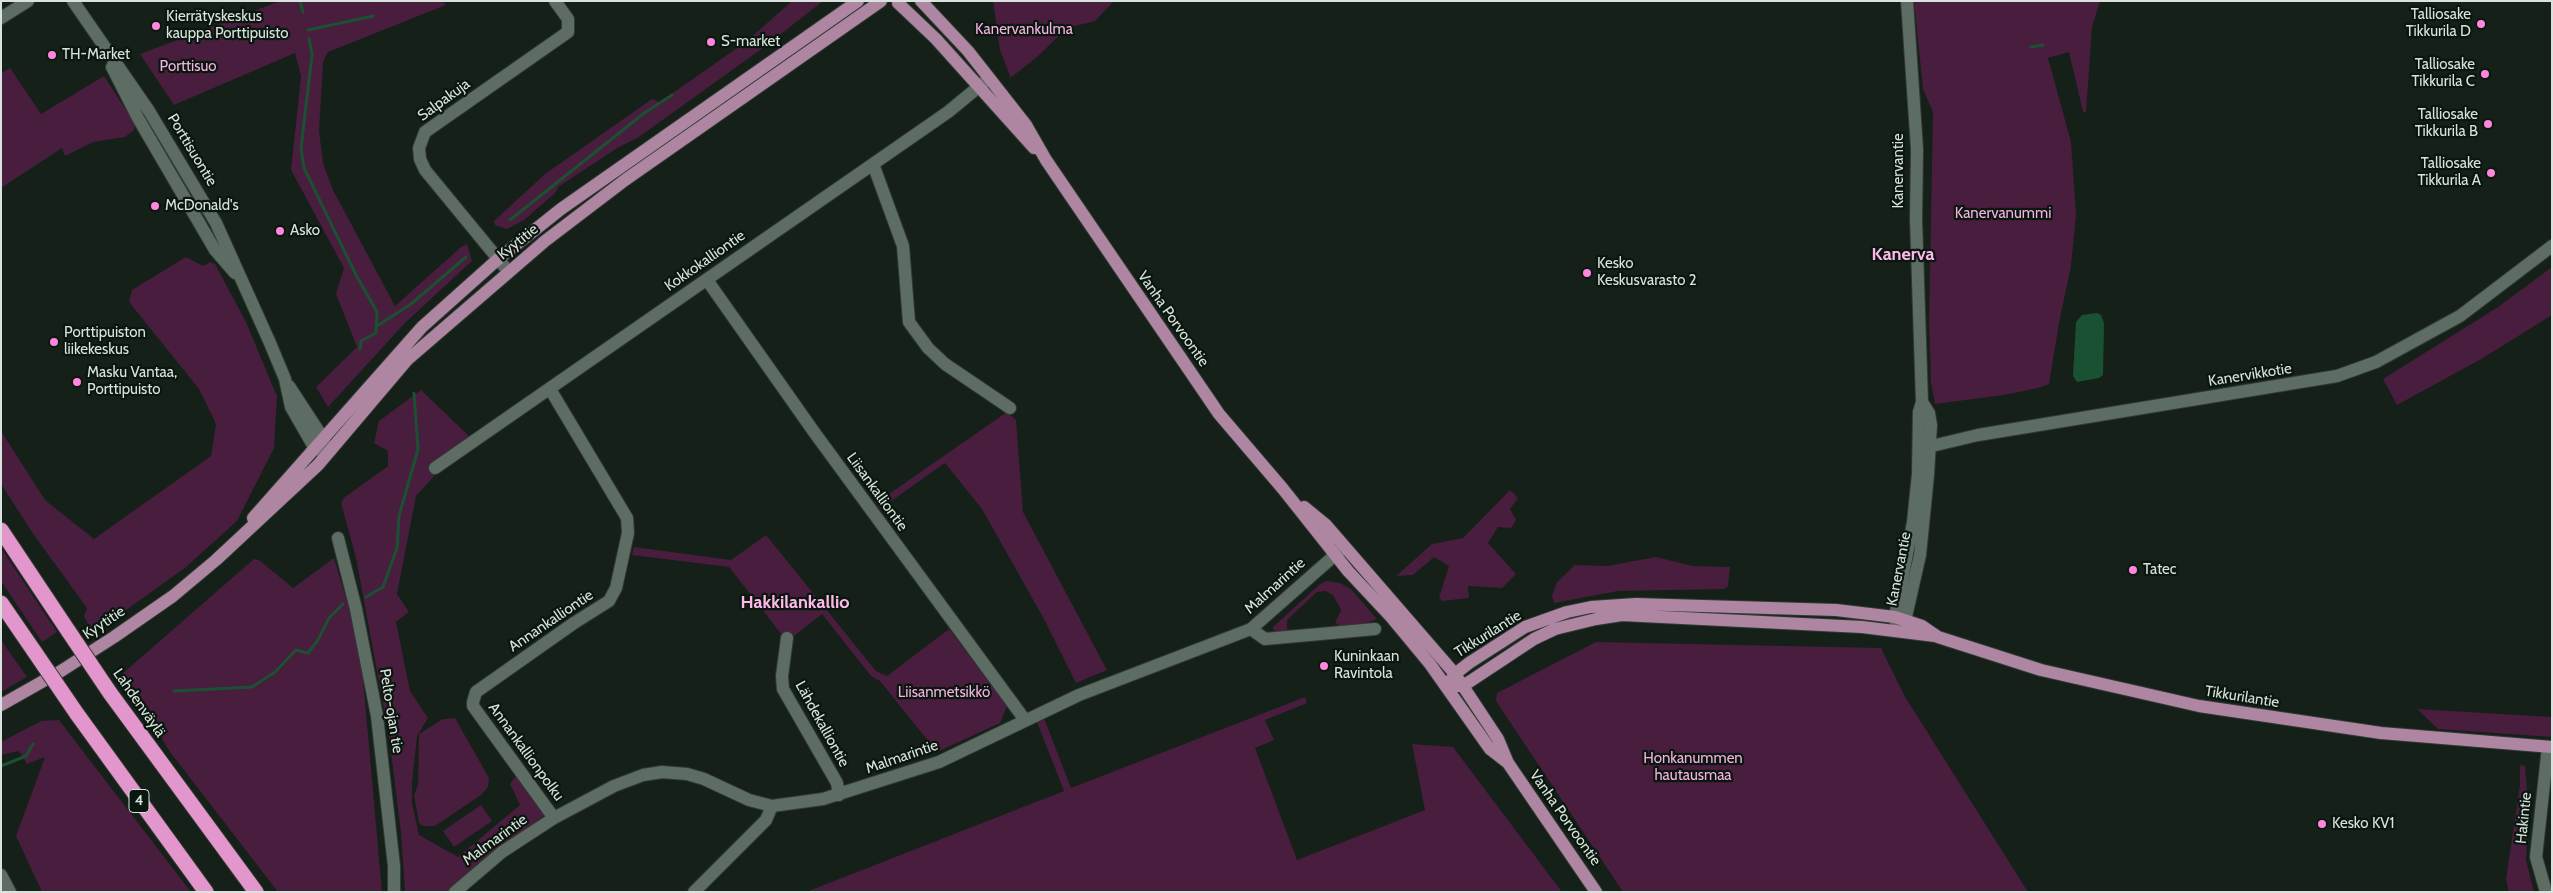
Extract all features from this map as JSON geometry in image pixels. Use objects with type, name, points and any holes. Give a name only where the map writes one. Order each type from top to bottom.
[{"type":"highway","name":"Lahdenväylä","points":[[1,530],[110,693],[256,892]]},
{"type":"highway","name":"4","points":[[1,603],[77,714],[206,892]]},
{"type":"main road","name":"Kyytitie","points":[[218,558],[422,328],[497,260],[561,209],[858,1]]},
{"type":"main road","name":"Kyytitie","points":[[1,705],[114,637],[173,596],[218,558],[279,504],[328,454],[407,360],[508,271],[625,180],[882,1]]},
{"type":"main road","points":[[882,1],[891,4],[899,2]]},
{"type":"main road","name":"Vanha Porvoontie","points":[[921,1],[990,78],[1026,125],[1046,160],[1219,414],[1283,489],[1455,674],[1498,739],[1508,763],[1596,892]]},
{"type":"main road","name":"Vanha Porvoontie","points":[[899,2],[936,39],[1018,132],[1046,160]]},
{"type":"main road","name":"Vanha Porvoontie","points":[[1340,550],[1446,687],[1461,711],[1490,749],[1508,763]]},
{"type":"main road","name":"Tikkurilantie","points":[[1446,687],[1455,674],[1526,627],[1567,612],[1591,607],[1636,604],[1861,612],[1899,623]]},
{"type":"main road","name":"Tikkurilantie","points":[[1463,686],[1534,639],[1571,624],[1596,619],[1622,616],[1899,623],[1922,626],[1935,636],[2041,670],[2199,706],[2381,733],[2550,747]]},
{"type":"main road","points":[[1446,687],[1463,686]]},
{"type":"street","points":[[1,18],[28,1]]},
{"type":"street","name":"Porttisuontie","points":[[72,1],[149,111],[195,186],[226,244],[285,379],[323,438],[328,454]]},
{"type":"street","name":"Salpakuja","points":[[508,271],[497,260],[425,170],[418,153],[420,142],[425,132],[568,32],[570,27],[568,20],[555,1]]},
{"type":"street","name":"Kanervantie","points":[[1899,623],[1920,555],[1925,448],[1919,412],[1922,402],[1916,219],[1918,171],[1907,1]]},
{"type":"street","name":"Kokkokalliontie","points":[[435,468],[948,112],[990,78]]},
{"type":"street","points":[[873,164],[903,246],[909,322],[928,348],[945,364],[1010,408]]},
{"type":"street","name":"Kanervikkotie","points":[[1925,448],[1978,435],[2337,376],[2376,362],[2460,316],[2552,246]]},
{"type":"street","name":"Liisankalliontie","points":[[707,280],[809,425],[1025,720]]},
{"type":"street","name":"Porttisuontie","points":[[285,379],[291,407],[314,448]]},
{"type":"street","name":"Annankalliontie","points":[[473,706],[476,692],[574,623],[609,601],[616,588],[628,533],[627,518],[550,389]]},
{"type":"street","points":[[314,448],[328,454]]},
{"type":"street","name":"Pelto-ojan tie","points":[[338,538],[356,608],[377,716],[394,866],[394,892]]},
{"type":"street","name":"Malmarintie","points":[[455,892],[502,852],[554,818],[624,781],[662,772],[698,777],[750,800],[772,806],[801,804],[839,795],[938,762],[1025,720],[1108,684],[1251,629],[1340,550]]},
{"type":"street","points":[[1251,629],[1265,639],[1375,629]]},
{"type":"street","name":"Lähdekalliontie","points":[[787,638],[782,676],[783,689],[837,783],[839,795]]},
{"type":"street","name":"Annankallionpolku","points":[[473,706],[554,818]]},
{"type":"street","name":"Hakintie","points":[[2546,892],[2536,857],[2550,747]]},
{"type":"street","points":[[694,892],[766,820],[772,806]]},
{"type":"street","points":[[1,875],[10,892]]},
{"type":"green space","name":"Porttisuo","points":[[280,1],[442,1],[446,5],[328,52],[323,62],[319,131],[323,163],[333,190],[395,306],[461,247],[467,244],[472,261],[406,322],[328,407],[316,387],[357,347],[336,294],[344,268],[291,170],[301,76],[295,53],[174,105],[140,54]]},
{"type":"green space","points":[[792,1],[823,1],[767,45],[639,137],[619,147],[558,187],[555,193],[524,220],[507,229],[495,225],[494,221],[545,174],[652,99],[660,102],[747,41]]},
{"type":"green space","name":"Kanervankulma","points":[[993,1],[1114,1],[1095,21],[1067,28],[1036,58],[1009,79],[1010,76],[1000,50]]},
{"type":"green space","name":"Kanervanummi","points":[[1914,1],[2100,1],[2092,27],[2086,112],[2083,112],[2069,52],[2048,58],[2071,142],[2076,215],[2071,266],[2049,384],[2038,388],[2004,395],[1935,404],[1931,383],[1929,323],[1933,112],[1923,89]]},
{"type":"green space","points":[[10,68],[41,114],[104,76],[135,124],[134,130],[125,137],[93,142],[65,156],[62,148],[1,188],[1,73]]},
{"type":"green space","points":[[186,257],[203,266],[210,262],[215,264],[246,322],[277,396],[274,448],[237,521],[186,567],[93,634],[84,616],[87,608],[34,535],[1,484],[1,431],[45,500],[94,539],[211,456],[216,424],[199,389],[129,302],[132,290]]},
{"type":"green space","points":[[2552,267],[2552,315],[2483,358],[2397,405],[2383,379],[2498,307]]},
{"type":"green space","points":[[421,390],[470,437],[416,496],[397,594],[409,612],[396,622],[410,691],[428,718],[417,736],[412,783],[412,803],[419,835],[458,857],[520,805],[510,784],[517,774],[546,814],[468,872],[448,892],[405,892],[401,833],[389,736],[356,558],[341,503],[345,497],[388,466],[388,451],[374,443],[379,421]]},
{"type":"green space","points":[[1007,412],[1016,420],[1023,512],[1107,670],[1076,683],[1044,619],[982,509],[945,463],[880,509],[876,503]]},
{"type":"green space","points":[[1510,490],[1518,498],[1510,509],[1516,520],[1511,528],[1498,527],[1488,543],[1516,574],[1502,588],[1468,586],[1469,598],[1442,601],[1439,598],[1449,566],[1434,557],[1413,575],[1396,576],[1432,544],[1463,538]]},
{"type":"green space","name":"Liisanmetsikkö","points":[[766,535],[876,671],[887,676],[949,629],[1007,706],[1000,723],[937,752],[880,681],[871,676],[822,614],[794,636],[782,635],[729,567],[632,555],[634,547],[731,560]]},
{"type":"green space","points":[[1,548],[57,632],[42,642],[1,581]]},
{"type":"green space","points":[[1656,557],[1693,566],[1730,567],[1728,586],[1724,589],[1618,591],[1554,603],[1552,595],[1557,582],[1575,565],[1607,566]]},
{"type":"green space","points":[[334,558],[360,645],[382,892],[278,892],[170,752],[122,674],[254,559],[259,560],[293,588]]},
{"type":"green space","points":[[1326,581],[1340,583],[1351,589],[1377,619],[1348,629],[1335,623],[1341,610],[1333,595],[1325,591],[1317,592],[1287,620],[1287,631],[1275,631],[1272,628],[1320,584]]},
{"type":"green space","points":[[1,640],[27,677],[1,692]]},
{"type":"green space","name":"Honkanummen hautausmaa","points":[[1596,642],[1881,648],[1904,695],[2028,892],[1623,892],[1496,701],[1497,693]]},
{"type":"green space","points":[[1305,697],[1307,703],[1265,720],[1274,740],[1255,748],[1297,860],[1425,810],[1412,744],[1453,747],[1562,892],[806,892],[1064,791],[1037,722],[1044,718],[1071,788]]},
{"type":"green space","points":[[2417,709],[2552,717],[2552,737],[2438,729]]},
{"type":"green space","points":[[455,718],[489,778],[488,787],[481,795],[435,826],[423,826],[419,823],[414,796],[418,784],[419,734],[443,719]]},
{"type":"green space","points":[[59,720],[191,892],[42,892],[16,836],[45,757],[27,764],[19,751],[1,755],[1,742],[41,721]]},
{"type":"green space","points":[[2520,765],[2525,766],[2529,811],[2526,860],[2534,892],[2509,892],[2506,879],[2520,785]]},
{"type":"green space","points":[[481,805],[492,821],[454,847],[443,831]]},
{"type":"shaded area","points":[[2097,313],[2101,315],[2104,323],[2103,375],[2099,378],[2077,382],[2073,376],[2076,322],[2082,315]]},
{"type":"waterway","points":[[300,1],[303,12]]},
{"type":"waterway","points":[[308,30],[373,16]]},
{"type":"waterway","points":[[309,38],[312,55],[301,148],[304,168],[356,275],[377,312],[376,333],[361,341],[360,349]]},
{"type":"waterway","points":[[2031,47],[2043,45]]},
{"type":"waterway","points":[[510,220],[643,114],[672,95]]},
{"type":"waterway","points":[[377,326],[411,304],[466,257]]},
{"type":"waterway","points":[[366,597],[383,587],[397,548],[399,516],[418,449],[414,393]]},
{"type":"waterway","points":[[174,691],[252,687],[275,672],[296,650],[308,653],[318,640],[329,618],[343,604]]},
{"type":"waterway","points":[[1,766],[26,756],[33,744]]},
{"type":"place","name":"Talliosake Tikkurila D","points":[[2481,24]]},
{"type":"place","name":"Kierrätyskeskus kauppa Porttipuisto","points":[[156,26]]},
{"type":"place","name":"S-market","points":[[711,42]]},
{"type":"place","name":"TH-Market","points":[[52,55]]},
{"type":"place","name":"Talliosake Tikkurila C","points":[[2485,74]]},
{"type":"place","name":"Talliosake Tikkurila B","points":[[2488,124]]},
{"type":"place","name":"Talliosake Tikkurila A","points":[[2491,173]]},
{"type":"place","name":"McDonald's","points":[[155,206]]},
{"type":"place","name":"Asko","points":[[280,231]]},
{"type":"place","name":"Kesko Keskusvarasto 2","points":[[1587,273]]},
{"type":"place","name":"Porttipuiston liikekeskus","points":[[54,342]]},
{"type":"place","name":"Masku Vantaa, Porttipuisto","points":[[77,382]]},
{"type":"place","name":"Tatec","points":[[2133,570]]},
{"type":"place","name":"Kuninkaan Ravintola","points":[[1324,666]]},
{"type":"place","name":"Kesko KV1","points":[[2322,824]]},
{"type":"district","name":"Kanerva","points":[[1903,255]]},
{"type":"district","name":"Hakkilankallio","points":[[795,603]]}]
